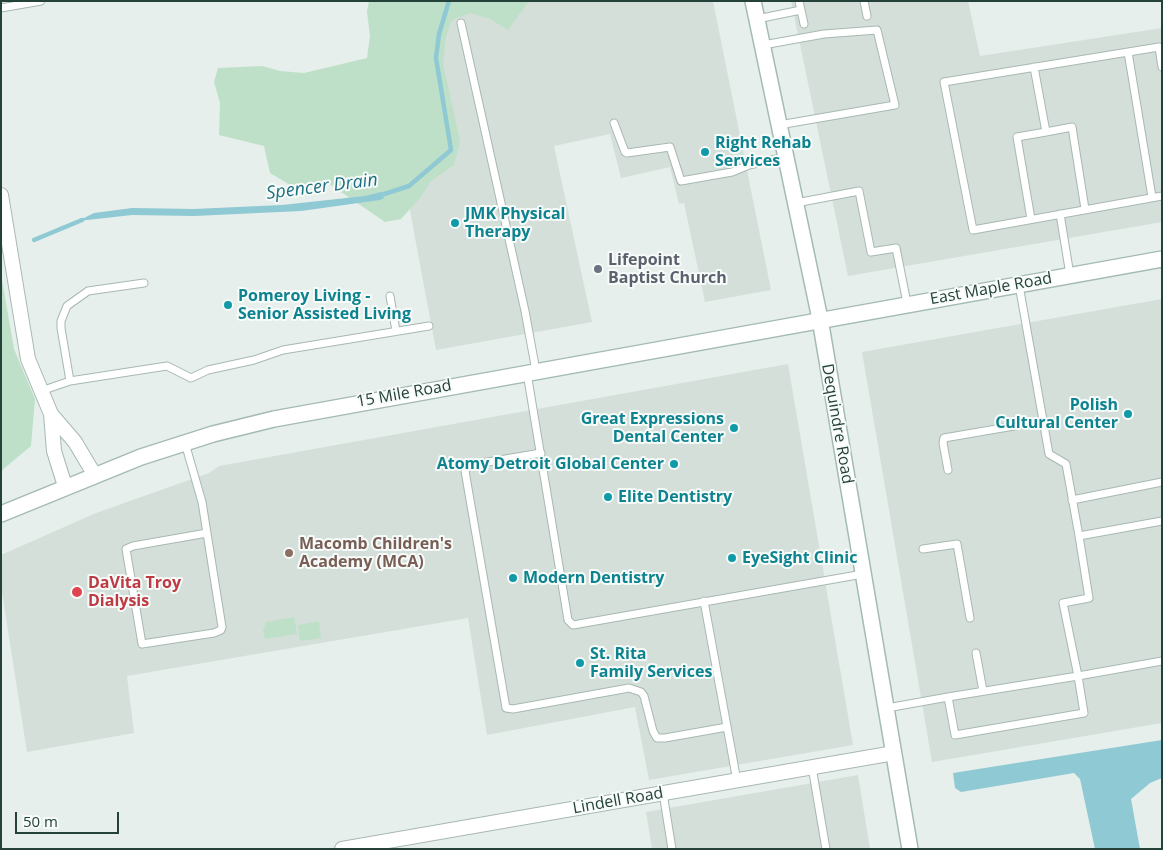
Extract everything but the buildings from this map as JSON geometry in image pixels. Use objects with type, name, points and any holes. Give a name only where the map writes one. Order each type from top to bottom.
[{"type":"main road","name":"Dequindre Road","points":[[753,1],[820,319],[910,849]]},
{"type":"main road","name":"East Maple Road","points":[[820,319],[1162,259]]},
{"type":"main road","name":"15 Mile Road","points":[[1,514],[94,474],[184,442],[284,417],[820,319]]},
{"type":"street","points":[[1,195],[28,359],[51,414],[54,451],[65,486]]},
{"type":"street","points":[[51,414],[75,442],[94,474]]},
{"type":"street","name":"Lindell Road","points":[[342,849],[894,753]]},
{"type":"lane","points":[[1,8],[41,1]]},
{"type":"lane","points":[[799,1],[804,24]]},
{"type":"lane","points":[[864,1],[867,16]]},
{"type":"lane","points":[[757,19],[801,10]]},
{"type":"lane","points":[[461,23],[525,311],[541,452],[570,623],[581,625],[863,574]]},
{"type":"lane","points":[[762,45],[824,34],[877,30],[895,105],[779,125]]},
{"type":"lane","points":[[1162,67],[1159,47],[944,82],[973,230],[1162,196]]},
{"type":"lane","points":[[1128,52],[1152,197]]},
{"type":"lane","points":[[1034,67],[1046,132]]},
{"type":"lane","points":[[614,123],[627,153],[670,147],[681,181],[732,172],[748,164],[786,157]]},
{"type":"lane","points":[[1031,219],[1017,137],[1072,127],[1085,209]]},
{"type":"lane","points":[[796,203],[859,191],[871,252],[896,248],[907,303]]},
{"type":"lane","points":[[1060,214],[1070,275]]},
{"type":"lane","points":[[70,381],[61,328],[61,321],[67,306],[88,291],[144,283]]},
{"type":"lane","points":[[948,697],[955,735],[1084,713],[1063,603],[1089,598],[1066,464],[1049,454],[1019,284]]},
{"type":"lane","points":[[390,296],[396,331]]},
{"type":"lane","points":[[42,391],[70,381],[169,366],[191,378],[208,370],[254,360],[283,350],[429,326]]},
{"type":"lane","points":[[948,470],[944,438],[1043,421]]},
{"type":"lane","points":[[184,442],[202,502],[222,623],[222,630],[168,641],[142,644],[126,549],[133,546],[207,533]]},
{"type":"lane","points":[[541,452],[474,464],[465,471],[506,708],[513,709],[629,688],[641,692],[644,696],[653,731],[657,738],[727,728]]},
{"type":"lane","points":[[1072,500],[1162,482]]},
{"type":"lane","points":[[1078,536],[1162,521]]},
{"type":"lane","points":[[924,549],[957,544],[970,618]]},
{"type":"lane","points":[[704,602],[737,781]]},
{"type":"lane","points":[[976,653],[983,691]]},
{"type":"lane","points":[[887,708],[1162,661]]},
{"type":"lane","points":[[812,768],[826,849]]},
{"type":"lane","points":[[663,793],[672,849]]},
{"type":"shaded area","points":[[465,1],[713,1],[771,290],[705,302],[684,203],[679,204],[670,167],[621,178],[610,134],[554,146],[592,322],[436,350],[374,18]]},
{"type":"shaded area","points":[[791,1],[968,1],[980,56],[1162,28],[1162,222],[848,276]]},
{"type":"shaded area","points":[[1162,299],[1162,723],[932,762],[862,352]]},
{"type":"shaded area","points":[[788,364],[853,745],[649,780],[635,707],[487,735],[468,618],[127,676],[134,733],[27,752],[1,586],[1,555],[96,513],[209,473],[219,466]]},
{"type":"shaded area","points":[[858,775],[870,849],[652,849],[646,812]]},
{"type":"green space","points":[[369,1],[529,1],[508,30],[490,19],[470,13],[452,20],[446,37],[443,63],[460,141],[454,165],[431,181],[420,198],[401,219],[385,222],[328,183],[290,185],[270,173],[264,146],[219,135],[220,103],[214,82],[218,68],[262,66],[280,71],[304,73],[367,58],[370,36],[367,12]]},
{"type":"green space","points":[[1,274],[14,349],[35,399],[31,446],[1,471]]},
{"type":"green space","points":[[294,617],[297,634],[265,639],[263,631],[266,622]]},
{"type":"green space","points":[[319,621],[321,638],[300,641],[298,625]]},
{"type":"water","points":[[381,192],[384,198],[380,200],[301,211],[194,216],[132,215],[78,221],[94,213],[132,208],[194,209],[282,205],[365,196]]},
{"type":"water","points":[[1162,740],[1162,778],[1150,783],[1131,799],[1140,849],[1095,849],[1080,779],[1074,773],[961,792],[955,788],[953,773]]},
{"type":"waterway","name":"Spencer Drain","points":[[378,196],[409,186],[451,150],[436,58],[439,34],[449,1]]},
{"type":"waterway","name":"Spencer Drain","points":[[34,240],[82,220]]},
{"type":"place","name":"Right Rehab Services","points":[[705,152]]},
{"type":"place","name":"JMK Physical Therapy","points":[[455,223]]},
{"type":"place","name":"Lifepoint Baptist Church","points":[[598,269]]},
{"type":"place","name":"Pomeroy Living - Senior Assisted Living","points":[[228,305]]},
{"type":"place","name":"Polish Cultural Center","points":[[1128,414]]},
{"type":"place","name":"Great Expressions Dental Center","points":[[734,428]]},
{"type":"place","name":"Atomy Detroit Global Center","points":[[674,464]]},
{"type":"place","name":"Elite Dentistry","points":[[608,497]]},
{"type":"place","name":"Macomb Children's Academy (MCA)","points":[[289,553]]},
{"type":"place","name":"EyeSight Clinic","points":[[732,558]]},
{"type":"place","name":"Modern Dentistry","points":[[513,578]]},
{"type":"place","name":"DaVita Troy Dialysis","points":[[77,592]]},
{"type":"place","name":"St. Rita Family Services","points":[[580,663]]}]
